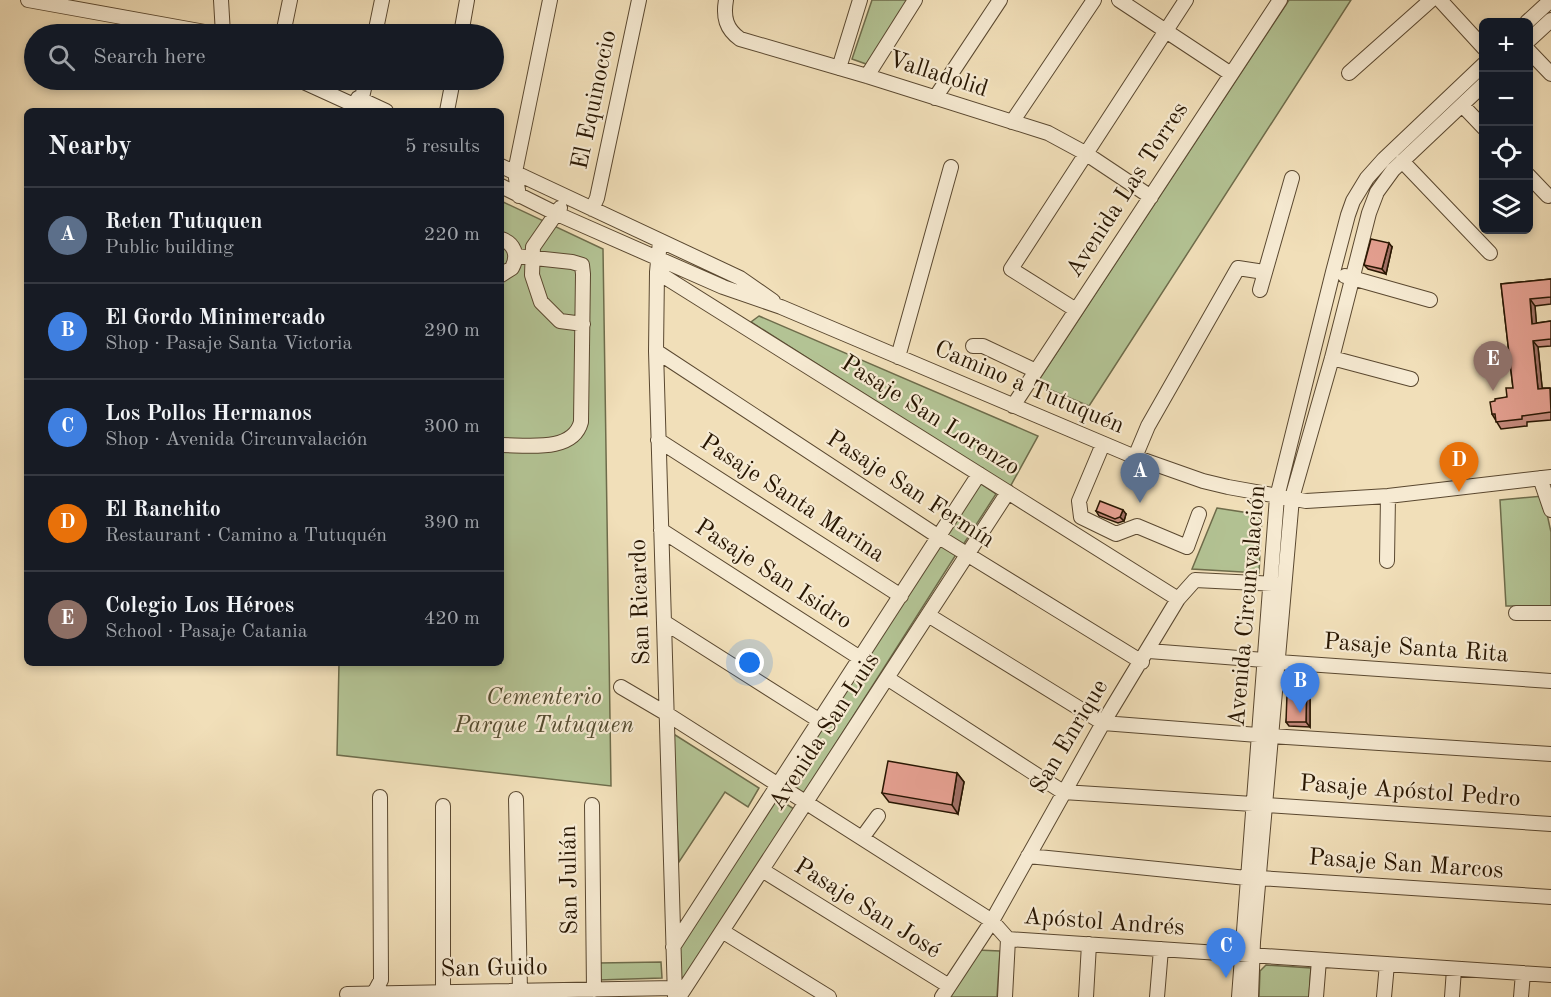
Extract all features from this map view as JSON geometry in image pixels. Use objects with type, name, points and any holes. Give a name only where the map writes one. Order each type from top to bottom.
[{"type":"street","points":[[28,0],[153,24]]},
{"type":"street","points":[[220,0],[222,24]]},
{"type":"street","points":[[285,24],[290,0]]},
{"type":"street","points":[[377,24],[382,0]]},
{"type":"street","points":[[463,24],[467,0]]},
{"type":"street","points":[[519,196],[515,172],[550,0]]},
{"type":"street","name":"El Equinoccio","points":[[592,208],[597,198],[639,0]]},
{"type":"street","name":"Valladolid","points":[[726,0],[727,25],[740,39],[867,76],[1047,133],[1085,153],[1151,197]]},
{"type":"street","points":[[839,68],[860,0]]},
{"type":"street","points":[[867,76],[915,0]]},
{"type":"street","points":[[935,98],[1000,0]]},
{"type":"street","points":[[1012,122],[1095,0]]},
{"type":"street","points":[[1119,0],[1231,74]]},
{"type":"street","points":[[1076,310],[1011,269],[1186,0]]},
{"type":"street","name":"Avenida Las Torres","points":[[1013,406],[1280,0]]},
{"type":"street","points":[[1349,73],[1431,0]]},
{"type":"street","points":[[1440,0],[1479,43]]},
{"type":"street","points":[[1531,18],[1551,0]]},
{"type":"street","points":[[1533,36],[1551,20]]},
{"type":"street","points":[[1533,56],[1551,74]]},
{"type":"street","name":"Avenida Circunvalación","points":[[1239,997],[1246,955],[1271,661],[1270,584],[1277,496],[1333,272],[1353,201],[1367,178],[1479,69]]},
{"type":"street","name":"Avenida Circunvalación","points":[[1271,661],[1285,585],[1292,498],[1332,358],[1369,213],[1384,181],[1402,161],[1479,89]]},
{"type":"street","points":[[324,90],[363,106]]},
{"type":"street","points":[[338,90],[363,106]]},
{"type":"street","points":[[363,106],[365,90]]},
{"type":"street","points":[[448,108],[451,90]]},
{"type":"street","points":[[1462,105],[1482,126]]},
{"type":"street","points":[[1402,161],[1490,253]]},
{"type":"street","name":"Camino a Tutuquén","points":[[504,167],[740,278],[781,307]]},
{"type":"street","points":[[898,357],[951,167]]},
{"type":"street","points":[[1260,290],[1292,178]]},
{"type":"street","points":[[1533,180],[1548,196]]},
{"type":"street","name":"Camino a Tutuquén","points":[[504,188],[657,265],[781,307],[1103,444],[1203,481],[1306,501],[1388,496],[1546,477]]},
{"type":"street","points":[[570,198],[555,213],[533,247],[532,275],[541,302],[560,321],[583,324]]},
{"type":"street","points":[[504,241],[511,245],[516,256],[512,267],[504,272]]},
{"type":"street","name":"San Ricardo","points":[[660,241],[657,265],[656,351],[658,440],[674,947],[679,995]]},
{"type":"street","points":[[504,445],[561,444],[571,440],[578,432],[581,422],[582,265],[516,256]]},
{"type":"street","name":"Pasaje San Lorenzo","points":[[657,265],[1008,492],[1179,599]]},
{"type":"street","points":[[1135,457],[1148,426],[1238,268],[1264,272]]},
{"type":"street","points":[[1333,272],[1430,300]]},
{"type":"street","points":[[973,346],[983,346],[1036,371]]},
{"type":"street","name":"Pasaje San Fermín","points":[[656,351],[939,537],[1145,656]]},
{"type":"street","points":[[1332,358],[1411,379]]},
{"type":"street","name":"Pasaje Santa Marina","points":[[658,440],[901,596]]},
{"type":"street","points":[[1103,444],[1079,501],[1080,517],[1116,534],[1137,525],[1187,547],[1199,514]]},
{"type":"street","name":"Avenida San Luis","points":[[674,947],[980,474]]},
{"type":"street","points":[[1546,477],[1551,510]]},
{"type":"street","name":"Avenida San Luis","points":[[679,995],[1008,492]]},
{"type":"street","points":[[1386,561],[1388,496]]},
{"type":"street","name":"Pasaje San Isidro","points":[[661,530],[860,658]]},
{"type":"street","name":"San Enrique","points":[[945,991],[992,921],[1103,723],[1179,599],[1195,580],[1285,585]]},
{"type":"street","points":[[1516,613],[1551,613]]},
{"type":"street","points":[[928,615],[1103,723],[1551,754]]},
{"type":"street","points":[[664,622],[820,720]]},
{"type":"street","name":"Pasaje Santa Rita","points":[[1145,656],[1271,661],[1551,681]]},
{"type":"street","points":[[887,678],[1063,792]]},
{"type":"street","name":"Apóstol Andrés","points":[[621,687],[779,784],[992,921],[1008,939],[1551,975]]},
{"type":"street","name":"Pasaje Apóstol Pedro","points":[[1063,792],[1551,824]]},
{"type":"street","points":[[374,995],[381,980],[380,797]]},
{"type":"street","points":[[516,799],[520,991]]},
{"type":"street","name":"San Julián","points":[[592,805],[594,990]]},
{"type":"street","points":[[443,806],[443,992]]},
{"type":"street","points":[[862,838],[878,816]]},
{"type":"street","name":"Pasaje San Marcos","points":[[1028,856],[1253,878],[1551,897]]},
{"type":"street","name":"Pasaje San José","points":[[762,870],[945,991]]},
{"type":"street","points":[[722,931],[829,997]]},
{"type":"street","points":[[1005,997],[1008,939]]},
{"type":"street","points":[[1086,997],[1089,944]]},
{"type":"street","points":[[1157,997],[1161,949]]},
{"type":"street","name":"Avenida Circunvalación","points":[[1246,955],[1251,997]]},
{"type":"street","points":[[1316,997],[1319,960]]},
{"type":"street","points":[[1384,997],[1386,964]]},
{"type":"street","points":[[1452,997],[1454,969]]},
{"type":"street","points":[[1521,997],[1523,974]]},
{"type":"street","name":"San Guido","points":[[346,994],[594,990],[641,993]]},
{"type":"street","points":[[641,993],[679,995]]},
{"type":"green space","points":[[872,0],[908,0],[869,65],[852,59]]},
{"type":"green space","points":[[1289,0],[1351,0],[1089,406],[1036,384]]},
{"type":"green space","name":"Cementerio Parque Tutuquen","points":[[504,202],[603,249],[611,786],[337,755],[339,666],[504,666]]},
{"type":"green space","points":[[759,316],[1038,436],[1010,487],[751,322]]},
{"type":"green space","points":[[978,482],[996,494],[963,545],[945,533]]},
{"type":"green space","points":[[1543,496],[1551,532],[1551,606],[1506,606],[1500,500]]},
{"type":"green space","points":[[1217,508],[1262,515],[1259,573],[1192,569]]},
{"type":"green space","points":[[942,543],[957,553],[803,795],[785,782]]},
{"type":"green space","points":[[672,733],[759,788],[748,807],[725,792],[679,862]]},
{"type":"green space","points":[[774,796],[794,809],[682,982],[678,943]]},
{"type":"green space","points":[[977,950],[1000,951],[997,997],[948,997]]},
{"type":"green space","points":[[661,962],[662,978],[598,980],[599,963]]},
{"type":"green space","points":[[1266,965],[1311,968],[1309,997],[1259,997],[1260,971]]},
{"type":"building","points":[[1371,239],[1389,243],[1382,269],[1364,265]]},
{"type":"building","points":[[1551,279],[1551,297],[1530,299],[1532,324],[1551,321],[1551,339],[1533,341],[1538,389],[1550,388],[1551,412],[1496,422],[1490,402],[1507,397],[1506,388],[1513,388],[1501,284]]},
{"type":"building","points":[[1100,501],[1123,510],[1120,517],[1115,519],[1096,511]]},
{"type":"building","points":[[1291,674],[1307,674],[1306,722],[1286,722],[1287,694],[1291,694]]},
{"type":"building","points":[[888,761],[957,773],[952,805],[882,793]]},
{"type":"place","name":"Colegio Los Héroes","points":[[1493,391]]},
{"type":"place","name":"El Ranchito","points":[[1459,492]]},
{"type":"place","name":"Reten Tutuquen","points":[[1140,503]]},
{"type":"place","name":"El Gordo Minimercado","points":[[1300,713]]},
{"type":"place","name":"Los Pollos Hermanos","points":[[1226,978]]}]
